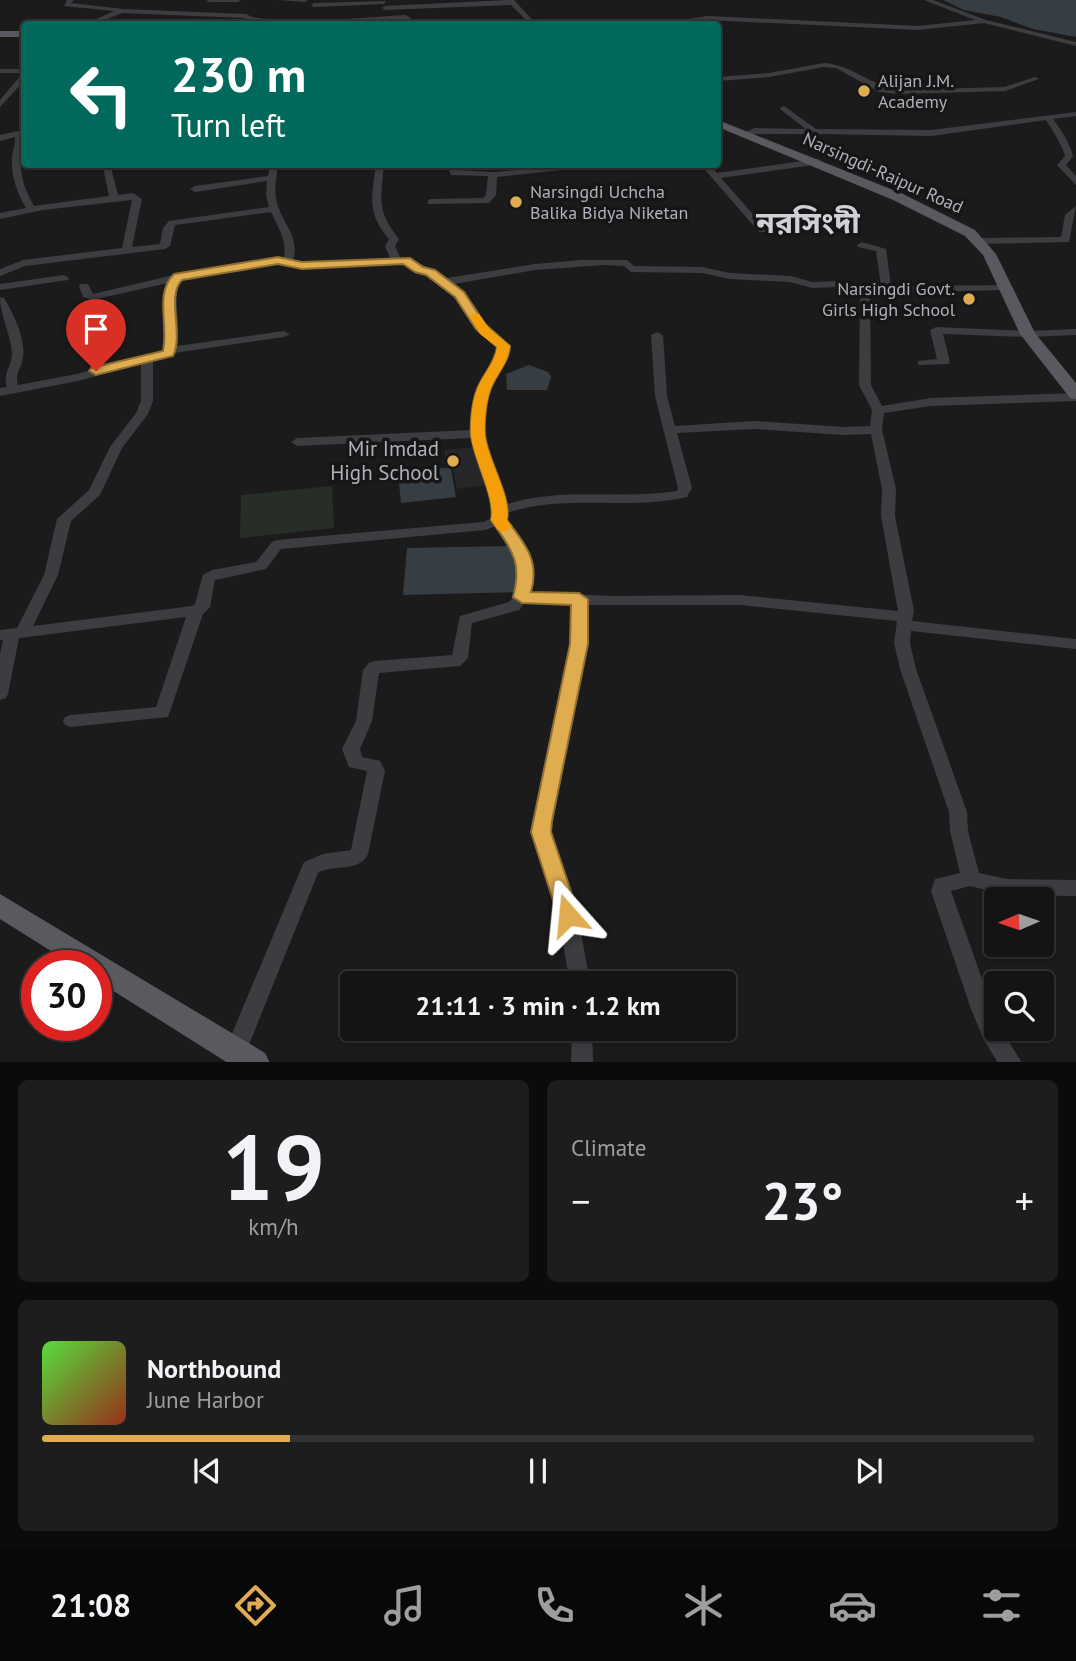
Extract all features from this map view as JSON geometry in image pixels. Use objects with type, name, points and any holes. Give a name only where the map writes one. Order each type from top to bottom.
[{"type":"main road","points":[[0,34],[21,34]]},
{"type":"main road","name":"Narsingdi-Raipur Road","points":[[721,123],[931,212],[983,241],[1008,277],[1038,334],[1076,395]]},
{"type":"main road","name":"Narsingdi-Raipur Road","points":[[983,241],[1006,287],[1076,386]]},
{"type":"main road","points":[[0,905],[240,1059]]},
{"type":"street","points":[[71,0],[66,5],[121,11],[246,16],[269,21]]},
{"type":"street","points":[[209,0],[238,0]]},
{"type":"street","points":[[281,0],[305,0]]},
{"type":"street","points":[[411,0],[413,4],[460,0]]},
{"type":"street","points":[[927,0],[984,21],[1076,44]]},
{"type":"street","points":[[316,21],[313,3],[511,2],[530,21]]},
{"type":"street","points":[[316,21],[380,12],[385,3]]},
{"type":"street","points":[[96,21],[121,11]]},
{"type":"street","points":[[508,13],[521,13]]},
{"type":"street","points":[[316,21],[408,21],[417,16]]},
{"type":"street","points":[[683,21],[708,18],[918,28],[984,21]]},
{"type":"street","points":[[721,79],[769,75],[824,65],[838,66],[882,90],[900,92],[1005,89],[1035,79]]},
{"type":"street","points":[[0,71],[21,71]]},
{"type":"street","points":[[3,108],[21,81]]},
{"type":"street","points":[[784,108],[817,134]]},
{"type":"street","points":[[746,133],[931,133],[1076,114]]},
{"type":"street","points":[[1048,118],[1067,147],[1069,156],[1060,165],[1076,182]]},
{"type":"street","points":[[0,138],[21,132],[21,141],[15,153],[21,193],[31,209]]},
{"type":"street","points":[[715,176],[815,162]]},
{"type":"street","points":[[109,168],[114,197]]},
{"type":"street","points":[[273,168],[270,196],[287,236],[291,253],[284,261]]},
{"type":"street","points":[[379,168],[376,190],[379,213],[377,219],[394,239],[390,246],[397,261]]},
{"type":"street","points":[[452,168],[452,172],[493,175],[569,168]]},
{"type":"street","points":[[708,168],[761,230]]},
{"type":"street","points":[[431,202],[486,201],[491,195],[493,175]]},
{"type":"street","points":[[195,189],[272,178]]},
{"type":"street","points":[[0,216],[31,209],[133,196],[137,199],[127,249]]},
{"type":"street","points":[[0,273],[23,263],[165,246],[168,228],[172,223],[275,209]]},
{"type":"street","points":[[983,241],[1070,241],[1070,215],[1076,209]]},
{"type":"street","points":[[862,245],[881,249],[887,290]]},
{"type":"street","points":[[84,286],[87,295],[92,297],[178,277],[284,261],[298,265],[406,260],[444,282],[471,308],[480,326],[504,346],[503,355],[482,392],[478,435],[500,516],[523,553],[526,581],[522,597],[514,606],[505,610],[465,620],[460,658],[454,662],[380,667],[371,670],[364,721],[351,749],[355,762],[374,766],[376,771],[359,854],[353,859],[317,862],[311,868],[240,1059]]},
{"type":"street","points":[[444,282],[562,264],[615,262],[626,263],[631,268],[702,270],[730,276],[791,279],[811,285],[838,284],[865,290],[1006,287]]},
{"type":"street","points":[[171,350],[170,295],[173,282],[178,277]]},
{"type":"street","points":[[0,288],[64,278]]},
{"type":"street","points":[[865,290],[865,385],[878,410],[876,430],[888,489],[888,516],[905,621],[902,643],[908,669],[958,811],[959,831],[971,878]]},
{"type":"street","points":[[0,300],[11,320],[19,356],[10,379],[14,390]]},
{"type":"street","points":[[922,363],[944,362],[936,330],[1076,334]]},
{"type":"street","points":[[0,392],[169,353],[171,350],[284,334]]},
{"type":"street","points":[[11,633],[196,611],[202,607],[208,578],[261,566],[276,545],[485,526],[500,516],[546,502],[652,499],[682,494],[685,488],[661,396],[657,335]]},
{"type":"street","points":[[0,694],[11,633],[51,575],[64,519],[95,492],[116,447],[142,414],[147,401],[147,358]]},
{"type":"street","points":[[878,410],[931,402],[1076,395]]},
{"type":"street","points":[[672,430],[754,425],[844,431],[876,430]]},
{"type":"street","points":[[298,442],[478,435]]},
{"type":"street","points":[[522,597],[740,600],[1076,643]]},
{"type":"street","points":[[578,971],[568,915],[541,832],[579,644],[579,599]]},
{"type":"street","points":[[71,722],[162,713],[196,611]]},
{"type":"street","points":[[1012,1062],[998,1047],[981,1011],[941,891],[942,885],[971,878],[980,883],[1024,888],[1076,888]]},
{"type":"street","points":[[582,1041],[582,1062]]},
{"type":"shaded area","points":[[943,0],[1076,0],[1076,37],[1033,29],[1001,17],[964,10]]},
{"type":"shaded area","points":[[529,365],[548,372],[551,377],[547,390],[507,390],[506,374]]},
{"type":"shaded area","points":[[476,447],[486,485],[457,489],[453,469],[447,468],[444,450]]},
{"type":"shaded area","points":[[451,469],[456,497],[401,503],[398,472]]},
{"type":"shaded area","points":[[332,486],[334,528],[240,538],[241,495]]},
{"type":"shaded area","points":[[514,546],[520,564],[519,592],[403,595],[407,548]]},
{"type":"slow traffic","points":[[475,316],[485,331],[504,346],[503,355],[482,392],[478,435],[480,449],[501,511],[499,520],[504,527]]},
{"type":"place","name":"Alijan J.M. Academy","points":[[864,91]]},
{"type":"place","name":"Narsingdi Uchcha Balika Bidya Niketan","points":[[516,202]]},
{"type":"place","name":"Narsingdi Govt. Girls High School","points":[[969,299]]},
{"type":"place","name":"Mir Imdad High School","points":[[453,461]]},
{"type":"district","name":"নরসিংদী","points":[[808,223]]},
{"type":"route","points":[[96,371],[169,353],[172,341],[169,302],[174,279],[178,277],[278,261],[302,265],[406,260],[455,289],[471,308],[480,326],[504,346],[503,355],[482,392],[478,435],[480,449],[501,511],[499,520],[523,553],[526,581],[522,597],[579,599],[579,644],[541,821],[541,832],[568,915]]}]
